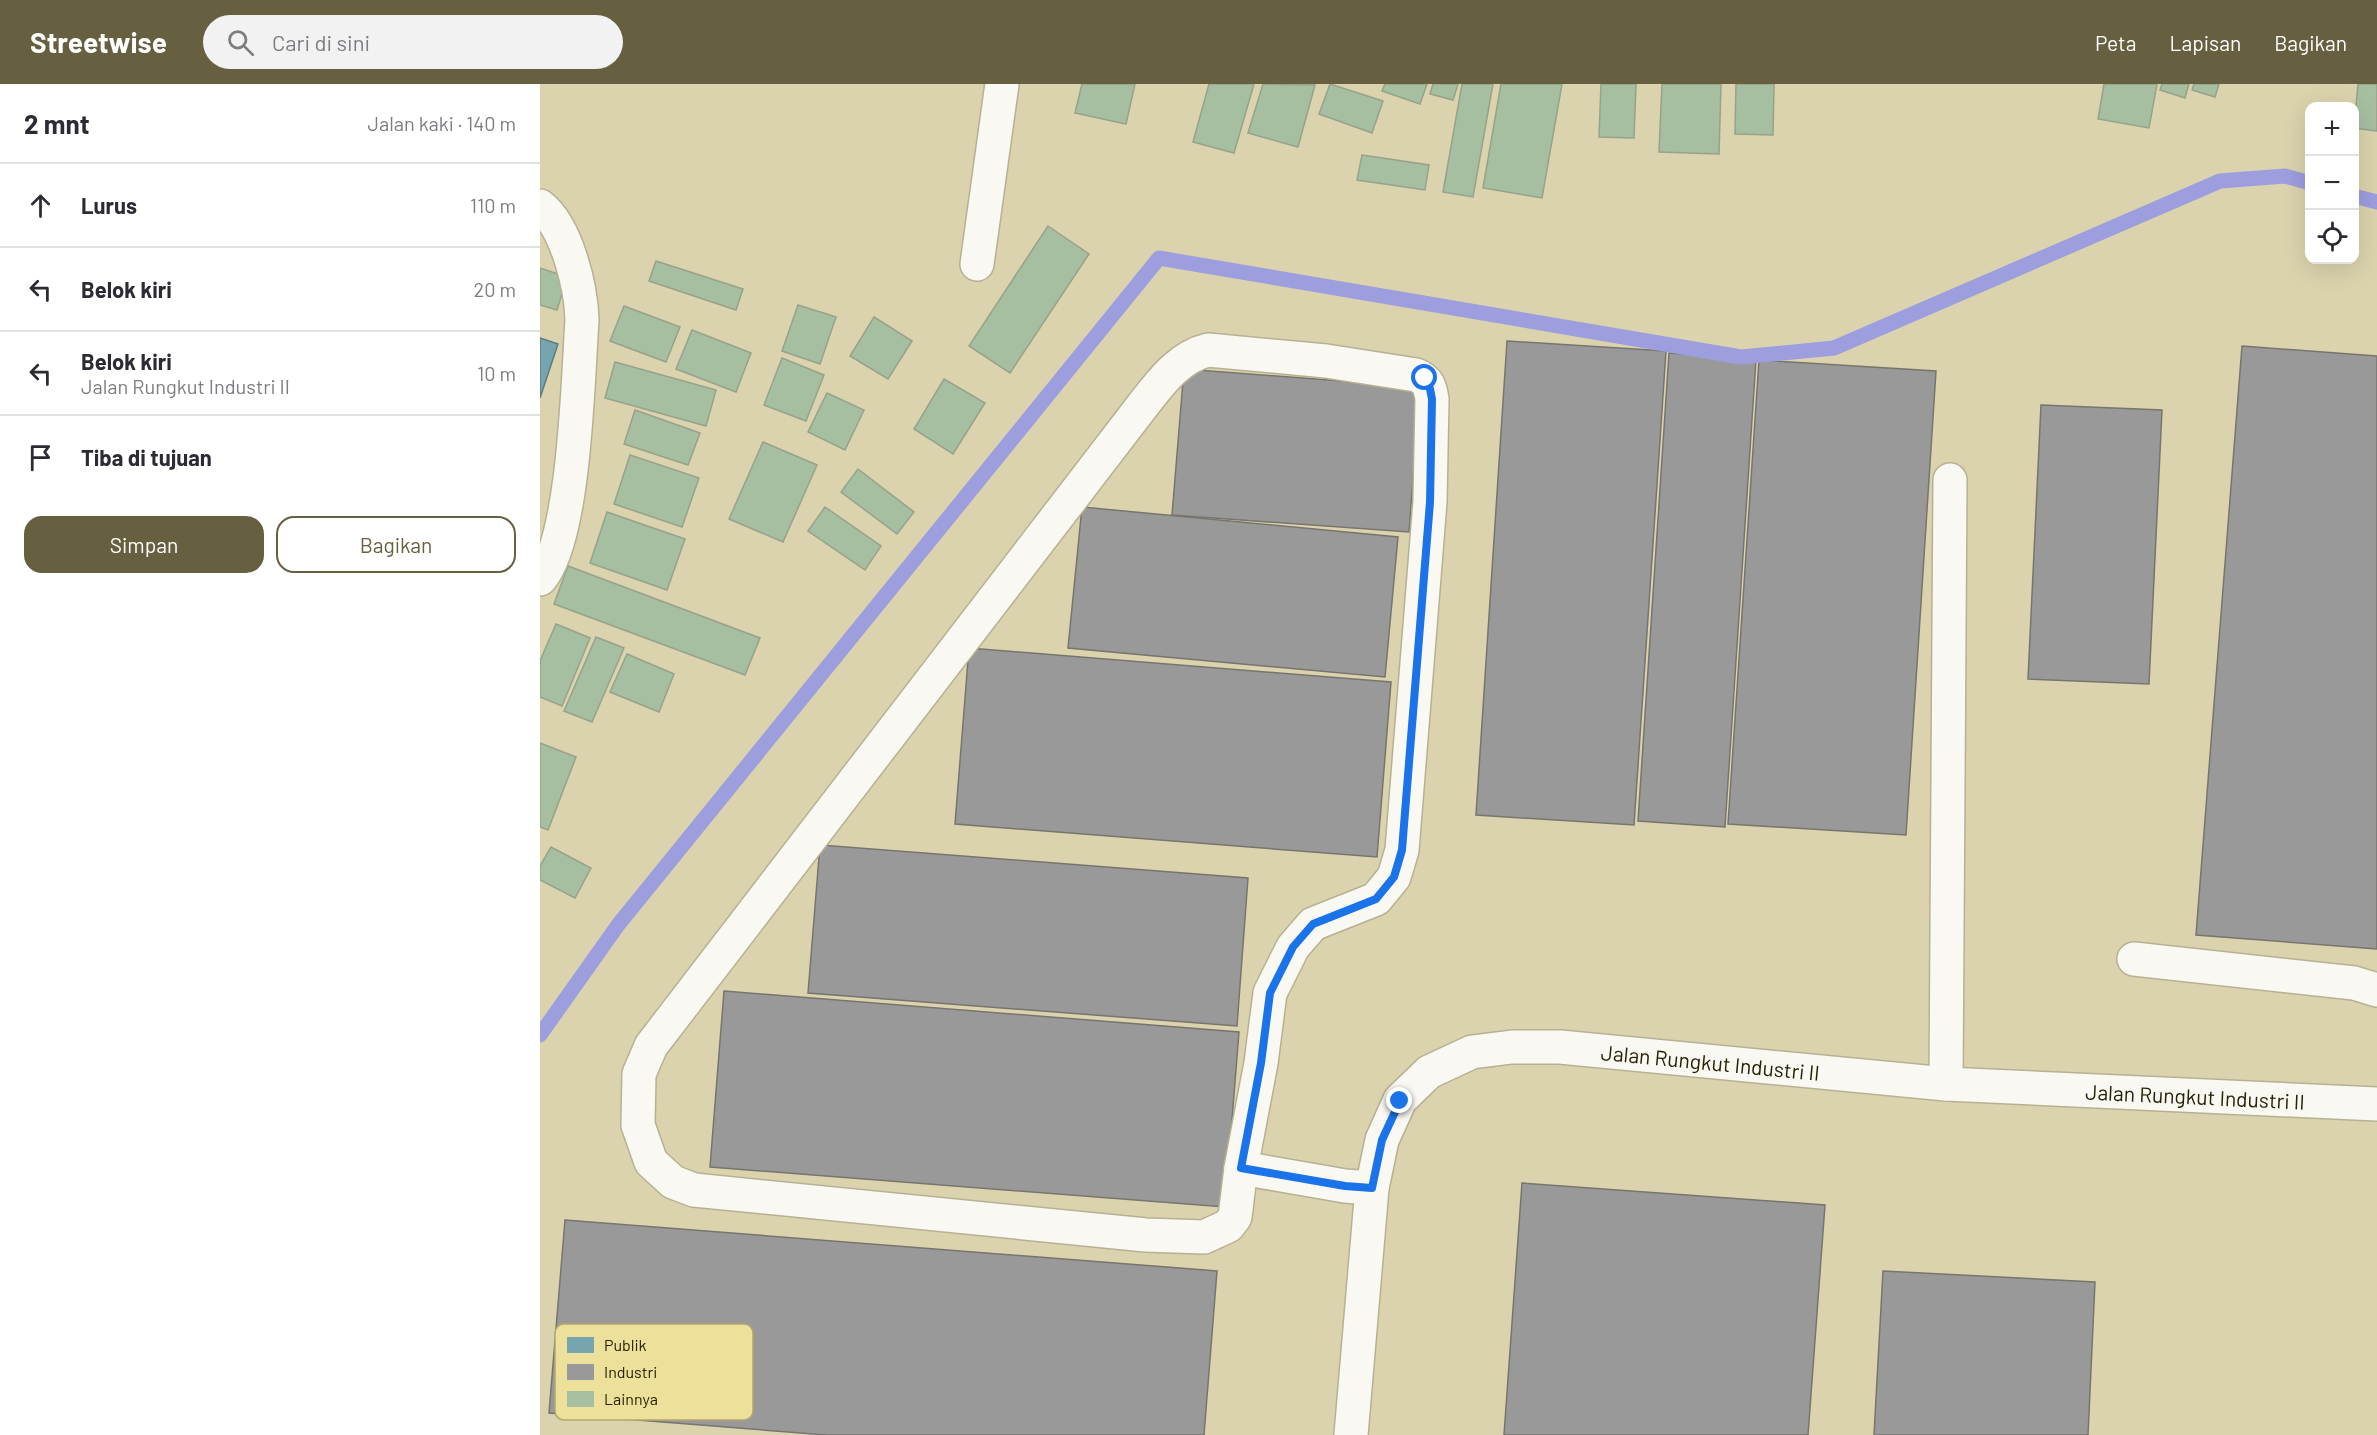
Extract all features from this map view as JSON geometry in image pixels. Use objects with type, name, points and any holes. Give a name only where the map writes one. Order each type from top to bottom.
[{"type":"street","points":[[977,264],[1002,84]]},
{"type":"street","points":[[540,206],[550,214],[559,230],[582,299],[572,461],[558,546],[546,573],[540,579]]},
{"type":"street","points":[[1208,350],[1326,361],[1416,375],[1425,378],[1428,382],[1432,399],[1430,502],[1402,850],[1394,877],[1376,899],[1313,924],[1293,947],[1279,974],[1270,993],[1261,1063],[1241,1168],[1235,1217],[1228,1226],[1204,1236],[1146,1235],[694,1190],[673,1182],[651,1162],[638,1125],[639,1074],[651,1046],[1149,397],[1167,375],[1198,352],[1208,350]]},
{"type":"street","points":[[1946,1084],[1950,480]]},
{"type":"street","points":[[2134,959],[2354,983],[2377,990]]},
{"type":"street","name":"Jalan Rungkut Industri II","points":[[1351,1435],[1372,1188],[1382,1140],[1400,1101],[1429,1072],[1472,1052],[1512,1047],[1560,1047],[1946,1084],[2377,1104]]},
{"type":"street","points":[[1241,1168],[1345,1186],[1372,1188]]},
{"type":"building: Publik","points":[[540,338],[558,344],[540,398]]},
{"type":"building: Industri","points":[[1507,341],[1666,351],[1634,825],[1476,815]]},
{"type":"building: Industri","points":[[2242,346],[2377,356],[2377,949],[2196,935]]},
{"type":"building: Industri","points":[[1669,353],[1756,359],[1725,827],[1638,821]]},
{"type":"building: Industri","points":[[1759,360],[1936,371],[1906,835],[1728,824]]},
{"type":"building: Industri","points":[[1184,369],[1420,387],[1409,532],[1172,515]]},
{"type":"building: Industri","points":[[2041,405],[2162,410],[2149,684],[2028,679]]},
{"type":"building: Industri","points":[[1082,507],[1398,537],[1385,677],[1068,648]]},
{"type":"building: Industri","points":[[969,648],[1391,682],[1377,857],[955,824]]},
{"type":"building: Industri","points":[[820,845],[1248,878],[1237,1026],[808,993]]},
{"type":"building: Industri","points":[[724,991],[1239,1032],[1225,1207],[710,1167]]},
{"type":"building: Industri","points":[[1522,1183],[1825,1205],[1808,1435],[1504,1435]]},
{"type":"building: Industri","points":[[565,1220],[1217,1271],[1204,1435],[826,1435],[637,1420],[753,1420],[753,1324],[556,1324]]},
{"type":"building: Industri","points":[[1883,1271],[2095,1282],[2088,1435],[1874,1435]]},
{"type":"building: Industri","points":[[555,1341],[555,1413],[549,1413]]},
{"type":"building: Lainnya","points":[[1082,84],[1135,84],[1126,124],[1075,113]]},
{"type":"building: Lainnya","points":[[1209,84],[1254,84],[1234,153],[1193,142]]},
{"type":"building: Lainnya","points":[[1263,84],[1315,85],[1298,147],[1248,133]]},
{"type":"building: Lainnya","points":[[1330,84],[1383,101],[1372,133],[1319,114]]},
{"type":"building: Lainnya","points":[[1385,84],[1427,84],[1420,104],[1382,91]]},
{"type":"building: Lainnya","points":[[1433,84],[1458,84],[1453,100],[1430,94]]},
{"type":"building: Lainnya","points":[[1462,84],[1493,84],[1473,197],[1443,192]]},
{"type":"building: Lainnya","points":[[1501,84],[1562,84],[1542,198],[1483,188]]},
{"type":"building: Lainnya","points":[[1601,84],[1636,84],[1634,138],[1599,137]]},
{"type":"building: Lainnya","points":[[1662,84],[1721,84],[1719,154],[1659,152]]},
{"type":"building: Lainnya","points":[[1736,84],[1774,84],[1773,135],[1735,134]]},
{"type":"building: Lainnya","points":[[2104,84],[2157,84],[2149,128],[2098,119]]},
{"type":"building: Lainnya","points":[[2162,84],[2189,84],[2185,98],[2160,90]]},
{"type":"building: Lainnya","points":[[2194,84],[2219,84],[2215,97],[2192,90]]},
{"type":"building: Lainnya","points":[[2358,84],[2377,84],[2377,131],[2359,129],[2359,102],[2356,102]]},
{"type":"building: Lainnya","points":[[1362,155],[1429,165],[1425,190],[1357,180]]},
{"type":"building: Lainnya","points":[[1048,226],[1089,254],[1010,373],[969,346]]},
{"type":"building: Lainnya","points":[[656,261],[743,289],[736,310],[649,281]]},
{"type":"building: Lainnya","points":[[540,268],[567,277],[557,310],[540,305]]},
{"type":"building: Lainnya","points":[[798,305],[836,317],[820,364],[782,351]]},
{"type":"building: Lainnya","points":[[624,306],[680,327],[666,362],[610,341]]},
{"type":"building: Lainnya","points":[[874,317],[912,341],[888,379],[850,356]]},
{"type":"building: Lainnya","points":[[692,330],[751,353],[736,392],[676,369]]},
{"type":"building: Lainnya","points":[[782,358],[824,375],[806,421],[764,405]]},
{"type":"building: Lainnya","points":[[615,362],[716,390],[706,426],[605,398]]},
{"type":"building: Lainnya","points":[[944,379],[985,403],[953,454],[914,429]]},
{"type":"building: Lainnya","points":[[827,393],[864,410],[845,450],[808,432]]},
{"type":"building: Lainnya","points":[[635,410],[700,433],[688,465],[624,444]]},
{"type":"building: Lainnya","points":[[763,442],[817,465],[783,542],[729,519]]},
{"type":"building: Lainnya","points":[[630,455],[699,478],[682,527],[614,504]]},
{"type":"building: Lainnya","points":[[858,469],[914,512],[897,534],[841,492]]},
{"type":"building: Lainnya","points":[[825,507],[881,546],[865,570],[808,531]]},
{"type":"building: Lainnya","points":[[607,512],[685,539],[667,590],[590,563]]},
{"type":"building: Lainnya","points":[[568,566],[760,638],[745,675],[554,604]]},
{"type":"building: Lainnya","points":[[556,624],[590,638],[562,706],[540,697],[540,661]]},
{"type":"building: Lainnya","points":[[596,637],[624,648],[592,722],[564,711]]},
{"type":"building: Lainnya","points":[[627,654],[674,674],[659,712],[610,692]]},
{"type":"building: Lainnya","points":[[540,743],[576,757],[548,830],[540,827]]},
{"type":"building: Lainnya","points":[[551,847],[591,868],[575,898],[540,880],[540,866]]},
{"type":"waterway","points":[[540,1035],[618,925],[1159,258],[1741,357],[1834,348],[2220,181],[2285,176],[2305,182]]},
{"type":"waterway","points":[[2359,197],[2377,202]]},
{"type":"route","points":[[1400,1101],[1382,1140],[1372,1188],[1345,1186],[1241,1168],[1261,1063],[1270,993],[1293,947],[1313,924],[1376,899],[1394,877],[1402,850],[1430,502],[1432,399],[1425,378]]}]
